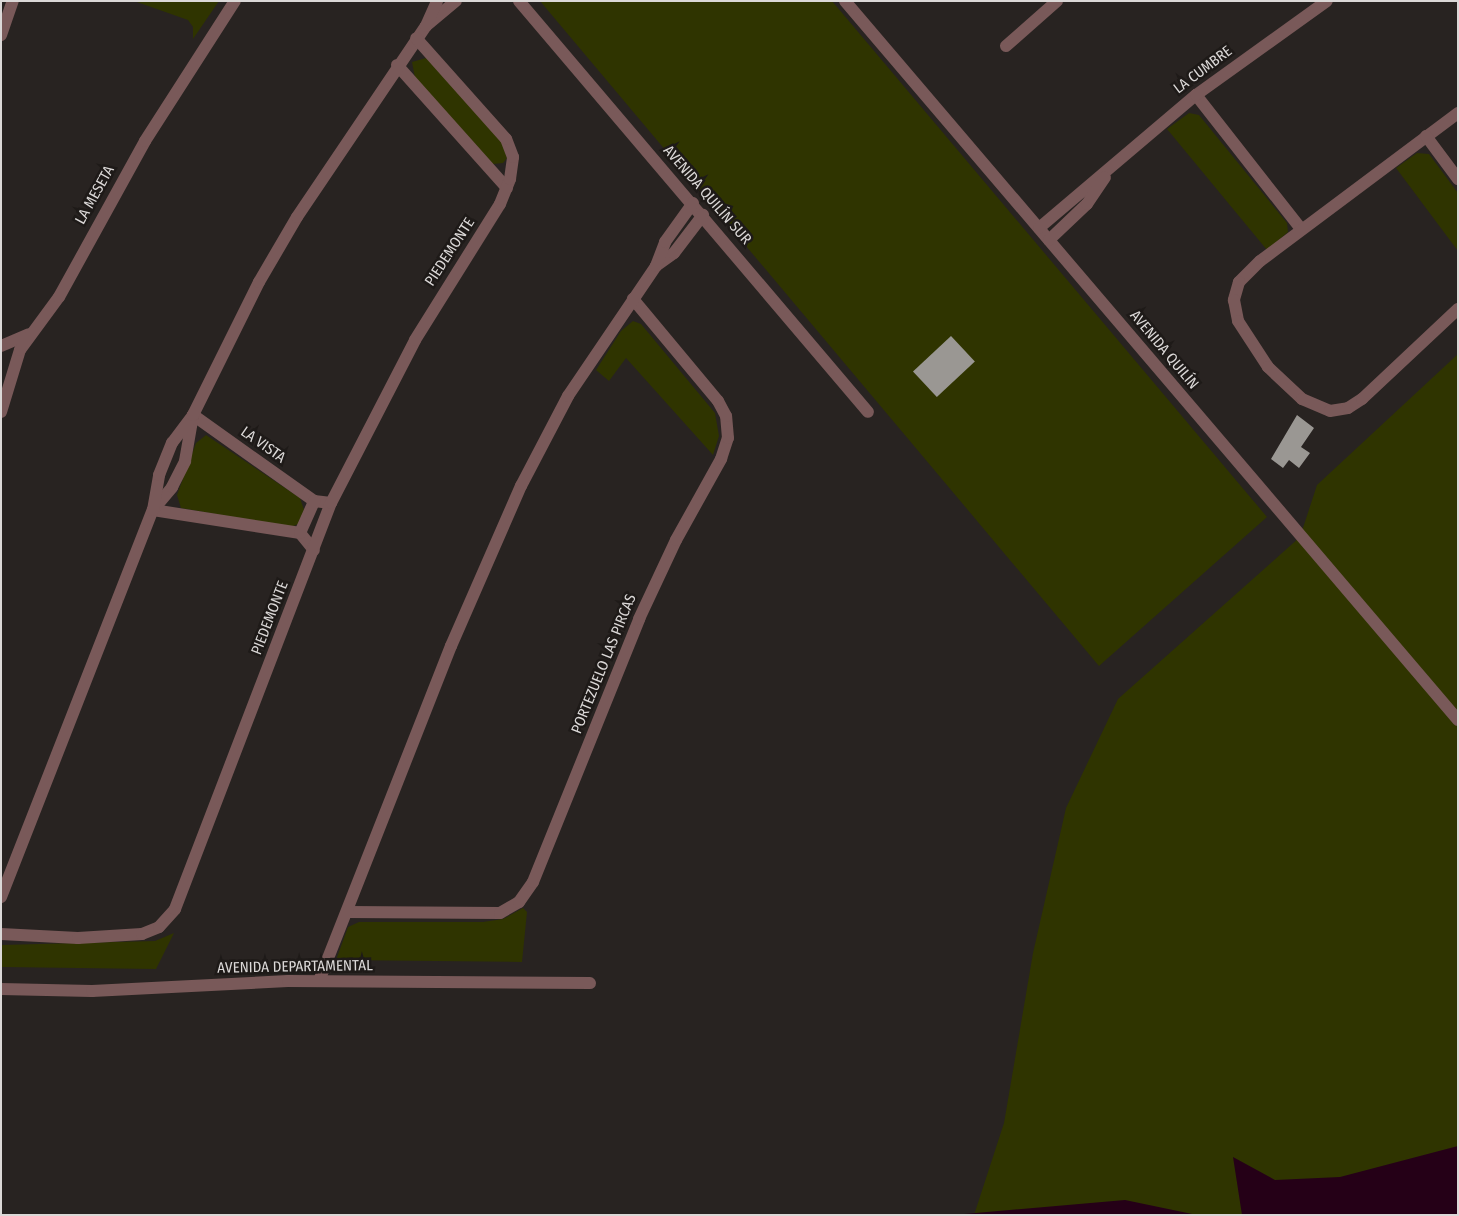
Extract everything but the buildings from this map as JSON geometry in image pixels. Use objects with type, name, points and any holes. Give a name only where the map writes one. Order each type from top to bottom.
[{"type":"street","points":[[1,35],[13,1]]},
{"type":"street","name":"LA MESETA","points":[[1,412],[13,365],[32,332],[65,286],[145,141],[234,1]]},
{"type":"street","points":[[426,26],[438,1]]},
{"type":"street","points":[[1,898],[153,510],[165,458],[192,415],[277,250],[416,38],[426,26],[456,1]]},
{"type":"street","name":"AVENIDA QUILÍN SUR","points":[[518,1],[693,202],[868,412]]},
{"type":"street","name":"AVENIDA QUILÍN","points":[[845,1],[1458,720]]},
{"type":"street","points":[[1006,46],[1057,1]]},
{"type":"street","name":"LA CUMBRE","points":[[1039,228],[1107,174],[1196,95],[1327,1]]},
{"type":"street","name":"PIEDEMONTE","points":[[1,934],[50,938],[128,936],[152,931],[170,917],[331,503],[415,340],[507,188],[513,163],[506,139],[416,38]]},
{"type":"street","points":[[397,65],[507,188]]},
{"type":"street","points":[[1196,95],[1301,229]]},
{"type":"street","points":[[1458,113],[1301,229],[1245,275],[1234,300],[1238,321],[1268,367],[1311,405],[1330,410],[1356,404],[1458,309]]},
{"type":"street","points":[[1426,136],[1458,179]]},
{"type":"street","name":"LA CUMBRE","points":[[1049,240],[1087,204],[1107,174]]},
{"type":"street","points":[[319,981],[451,646],[513,502],[568,396],[656,266],[665,242],[693,202]]},
{"type":"street","points":[[656,266],[674,253],[703,215]]},
{"type":"street","name":"PORTEZUELO LAS PIRCAS","points":[[347,912],[500,913],[519,902],[534,882],[645,605],[721,459],[728,438],[726,416],[718,401],[633,299]]},
{"type":"street","points":[[1,346],[32,332]]},
{"type":"street","points":[[153,510],[182,468],[193,432],[192,415]]},
{"type":"street","name":"LA VISTA","points":[[192,415],[314,501],[331,503]]},
{"type":"street","points":[[300,533],[314,501]]},
{"type":"street","points":[[153,510],[300,533],[314,550]]},
{"type":"street","name":"AVENIDA DEPARTAMENTAL","points":[[1,989],[84,991],[319,981],[590,984]]},
{"type":"green space","points":[[134,1],[219,1],[193,39],[193,27],[188,20]]},
{"type":"green space","points":[[540,1],[832,1],[1267,517],[1099,666]]},
{"type":"green space","points":[[426,58],[500,137],[507,158],[503,163],[493,164],[415,78],[412,62]]},
{"type":"green space","points":[[1189,113],[1199,115],[1287,223],[1288,232],[1267,250],[1167,129]]},
{"type":"green space","points":[[1417,153],[1429,154],[1458,193],[1458,251],[1396,168]]},
{"type":"green space","points":[[633,321],[641,324],[715,413],[719,436],[713,455],[626,358],[609,381],[596,370],[621,331]]},
{"type":"green space","points":[[1458,354],[1458,1215],[974,1215],[1004,1123],[1033,953],[1066,808],[1118,699],[1300,537],[1317,485]]},
{"type":"green space","points":[[206,435],[300,498],[304,510],[298,524],[291,527],[181,508],[177,495],[196,443]]},
{"type":"green space","points":[[523,908],[527,912],[522,962],[336,960],[348,927],[359,922],[483,922],[503,919]]},
{"type":"green space","points":[[174,933],[156,969],[1,967],[1,945],[155,941]]},
{"type":"shaded area","points":[[1458,1146],[1458,1215],[1242,1215],[1233,1157],[1275,1180],[1340,1177]]},
{"type":"shaded area","points":[[1125,1200],[1197,1215],[953,1215]]}]
